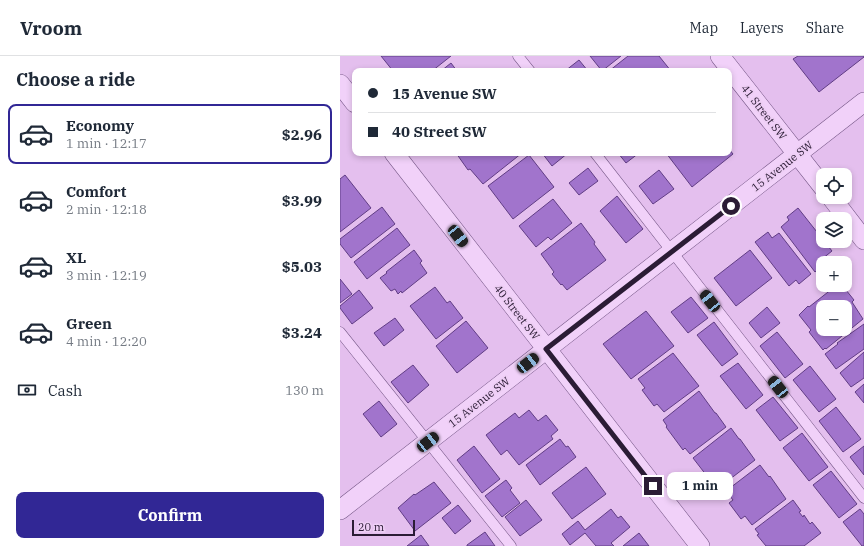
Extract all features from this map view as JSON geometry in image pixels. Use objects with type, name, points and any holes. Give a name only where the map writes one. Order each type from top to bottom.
[{"type":"street","name":"41 Street SW","points":[[720,56],[729,68]]},
{"type":"street","name":"41 Street SW","points":[[732,71],[816,178]]},
{"type":"street","points":[[340,84],[352,99]]},
{"type":"street","name":"15 Avenue SW","points":[[340,510],[864,102]]},
{"type":"street","name":"40 Street SW","points":[[396,156],[700,546]]},
{"type":"street","points":[[836,204],[864,240]]},
{"type":"lane","points":[[518,56],[528,68]]},
{"type":"lane","points":[[597,156],[864,498]]},
{"type":"lane","points":[[340,332],[511,546]]},
{"type":"building","points":[[381,56],[451,56],[436,68],[391,68]]},
{"type":"building","points":[[590,56],[621,56],[606,68],[600,68]]},
{"type":"building","points":[[628,56],[659,56],[669,68],[613,68]]},
{"type":"building","points":[[798,56],[864,57],[819,92],[793,59]]},
{"type":"building","points":[[579,60],[586,68],[569,68]]},
{"type":"building","points":[[451,63],[455,68],[445,68]]},
{"type":"building","points":[[458,156],[518,156],[483,184],[470,169],[468,170]]},
{"type":"building","points":[[528,156],[530,156],[554,187],[513,219],[488,186]]},
{"type":"building","points":[[544,156],[564,156],[552,166]]},
{"type":"building","points":[[620,156],[635,156],[626,163]]},
{"type":"building","points":[[668,156],[731,156],[692,187]]},
{"type":"building","points":[[588,168],[598,181],[579,195],[569,183]]},
{"type":"building","points":[[659,170],[674,189],[653,204],[639,186]]},
{"type":"building","points":[[345,175],[371,208],[340,232],[340,179]]},
{"type":"building","points":[[617,196],[643,229],[626,243],[600,211]]},
{"type":"building","points":[[553,199],[572,223],[551,240],[548,237],[536,247],[519,226]]},
{"type":"building","points":[[382,207],[395,224],[351,258],[340,244],[340,239]]},
{"type":"building","points":[[798,208],[816,231],[816,248],[830,248],[832,251],[826,256],[816,256],[815,272],[781,227],[789,220],[787,217]]},
{"type":"building","points":[[581,223],[606,260],[567,290],[552,274],[554,272],[541,254]]},
{"type":"building","points":[[397,228],[410,245],[367,279],[354,262]]},
{"type":"building","points":[[768,232],[772,238],[779,233],[811,274],[799,284],[796,280],[789,286],[755,242]]},
{"type":"building","points":[[414,250],[422,261],[420,263],[427,273],[402,293],[401,291],[398,294],[395,289],[391,291],[380,278]]},
{"type":"building","points":[[750,250],[772,278],[736,306],[714,278]]},
{"type":"building","points":[[340,279],[352,294],[340,303]]},
{"type":"building","points":[[435,287],[447,303],[450,301],[463,318],[436,339],[410,306]]},
{"type":"building","points":[[359,290],[373,308],[352,324],[340,306]]},
{"type":"building","points":[[828,292],[848,292],[854,300],[852,302],[852,300],[818,300]]},
{"type":"building","points":[[691,297],[708,318],[688,333],[671,312]]},
{"type":"building","points":[[816,302],[816,336],[842,336],[826,349],[825,348],[823,350],[809,332],[811,330],[799,315],[808,306],[809,307]]},
{"type":"building","points":[[852,302],[863,319],[852,328]]},
{"type":"building","points":[[767,307],[780,323],[761,338],[749,323]]},
{"type":"building","points":[[646,311],[674,346],[631,379],[603,344]]},
{"type":"building","points":[[395,318],[404,330],[384,346],[374,333]]},
{"type":"building","points":[[466,321],[488,348],[457,373],[436,346]]},
{"type":"building","points":[[714,322],[738,354],[722,366],[697,335]]},
{"type":"building","points":[[864,324],[864,349],[836,369],[825,354],[847,336],[852,336],[852,332]]},
{"type":"building","points":[[777,332],[803,364],[785,378],[760,346]]},
{"type":"building","points":[[864,352],[864,378],[851,387],[840,373]]},
{"type":"building","points":[[673,353],[699,386],[664,412],[657,404],[654,406],[642,390],[645,388],[638,379]]},
{"type":"building","points":[[738,363],[763,395],[746,409],[720,376]]},
{"type":"building","points":[[413,365],[429,385],[408,403],[391,382]]},
{"type":"building","points":[[810,366],[836,399],[819,412],[793,380]]},
{"type":"building","points":[[864,384],[864,403],[855,392]]},
{"type":"building","points":[[699,391],[726,427],[690,454],[685,448],[683,450],[666,427],[667,426],[663,420]]},
{"type":"building","points":[[773,397],[798,428],[780,441],[756,410]]},
{"type":"building","points":[[379,401],[397,424],[381,437],[363,414]]},
{"type":"building","points":[[836,407],[861,439],[843,452],[819,421]]},
{"type":"building","points":[[529,410],[538,421],[546,415],[558,430],[551,436],[553,439],[519,465],[507,450],[501,455],[486,435],[515,413],[519,418]]},
{"type":"building","points":[[731,428],[755,460],[717,489],[693,458]]},
{"type":"building","points":[[802,433],[828,467],[809,481],[783,448]]},
{"type":"building","points":[[560,439],[566,447],[568,446],[576,457],[540,485],[526,465]]},
{"type":"building","points":[[474,446],[500,479],[482,493],[457,460]]},
{"type":"building","points":[[864,446],[864,475],[850,457]]},
{"type":"building","points":[[760,465],[769,477],[770,476],[786,499],[752,525],[745,516],[741,519],[729,503],[733,500],[726,491]]},
{"type":"building","points":[[586,467],[606,494],[572,519],[552,493]]},
{"type":"building","points":[[831,471],[857,504],[839,518],[813,485]]},
{"type":"building","points":[[506,480],[512,488],[510,490],[520,503],[502,517],[485,496]]},
{"type":"building","points":[[434,482],[451,503],[415,531],[398,508],[414,494],[415,495]]},
{"type":"building","points":[[526,500],[542,520],[520,536],[505,517]]},
{"type":"building","points":[[793,500],[801,511],[799,512],[803,517],[804,515],[810,524],[812,522],[821,533],[804,546],[766,546],[757,535],[759,534],[755,529]]},
{"type":"building","points":[[458,505],[471,521],[455,534],[442,518]]},
{"type":"building","points":[[611,509],[618,518],[621,516],[630,527],[611,543],[614,546],[596,546],[585,533],[570,545],[562,534],[578,521],[585,530]]},
{"type":"building","points":[[860,509],[864,514],[864,546],[862,546],[843,522]]},
{"type":"building","points":[[485,532],[495,546],[467,546],[467,545]]},
{"type":"building","points":[[639,533],[649,546],[623,546]]},
{"type":"building","points":[[421,535],[429,546],[407,546]]},
{"type":"route","points":[[653,486],[546,349],[731,206]]}]
